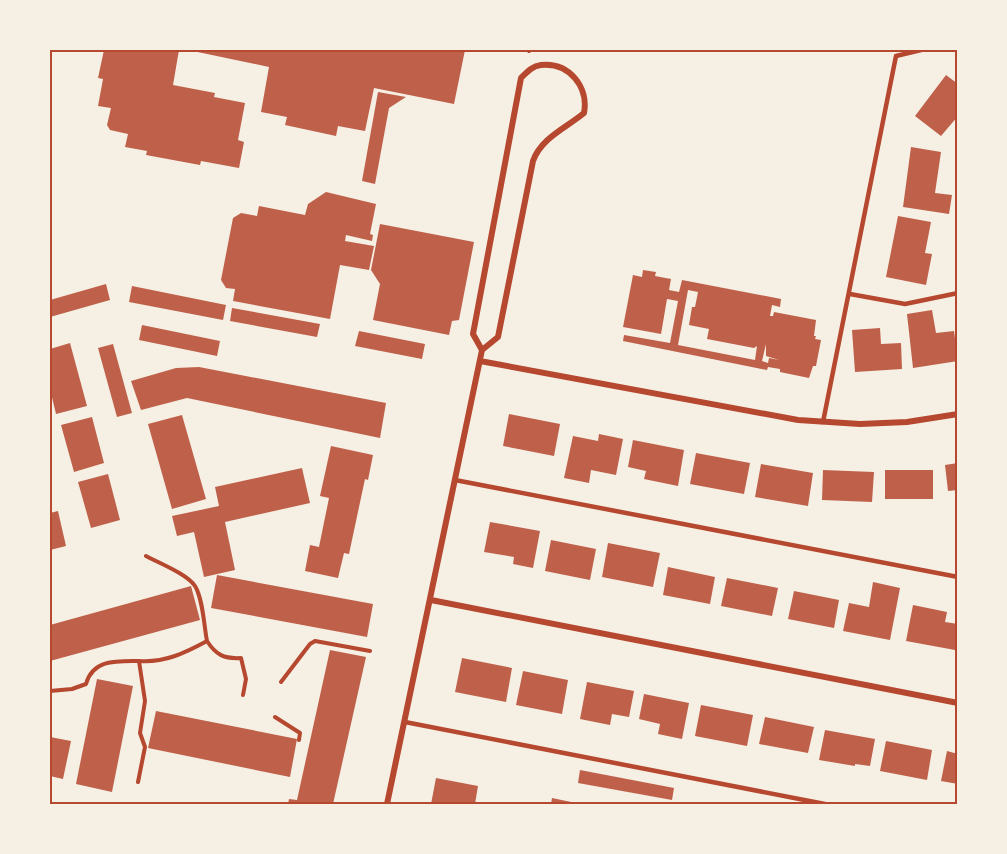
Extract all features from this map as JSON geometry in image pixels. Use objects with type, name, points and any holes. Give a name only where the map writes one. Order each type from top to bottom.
[{"type":"street","points":[[387,804],[482,350],[498,337],[536,151],[584,113],[586,104],[583,88],[573,75],[558,68],[541,65],[530,69],[521,78],[472,334],[482,350]]},
{"type":"street","points":[[480,361],[798,420],[907,422],[957,414]]},
{"type":"street","points":[[431,600],[957,703]]},
{"type":"lane","points":[[823,422],[896,56],[921,50]]},
{"type":"lane","points":[[850,294],[905,304],[957,293]]},
{"type":"lane","points":[[455,480],[957,577]]},
{"type":"lane","points":[[405,722],[825,804]]},
{"type":"path","points":[[146,556],[177,572],[194,585],[201,606],[207,641],[214,652],[228,658],[241,658],[246,679],[243,695]]},
{"type":"path","points":[[50,691],[72,689],[86,684],[88,675],[100,666],[115,661],[156,662],[207,641]]},
{"type":"path","points":[[281,682],[310,644],[315,641],[370,651]]},
{"type":"path","points":[[138,782],[145,747],[140,733],[145,701],[139,661]]},
{"type":"path","points":[[275,717],[300,733],[300,740]]},
{"type":"building","points":[[104,50],[179,50],[173,85],[215,93],[214,97],[245,103],[238,140],[244,142],[239,168],[201,161],[200,165],[146,155],[147,151],[125,147],[128,134],[110,130],[107,125],[111,108],[98,106],[103,79],[98,78]]},
{"type":"building","points":[[188,50],[465,50],[454,104],[374,88],[365,131],[338,126],[336,136],[285,125],[287,117],[261,112],[269,67]]},
{"type":"building","points":[[946,75],[958,84],[958,116],[941,136],[915,116]]},
{"type":"building","points":[[378,92],[406,97],[389,108],[375,184],[362,181]]},
{"type":"building","points":[[911,147],[941,152],[935,193],[952,195],[949,214],[903,207]]},
{"type":"building","points":[[326,192],[376,204],[370,234],[373,235],[372,241],[346,235],[345,241],[374,246],[369,270],[340,265],[330,319],[233,301],[235,289],[226,288],[221,280],[233,218],[241,213],[257,216],[259,206],[305,215],[308,204]]},
{"type":"building","points":[[898,216],[931,222],[925,253],[932,254],[926,285],[886,277]]},
{"type":"building","points":[[380,224],[474,242],[459,320],[452,321],[449,335],[373,320],[380,284],[371,270]]},
{"type":"building","points":[[643,270],[656,272],[655,276],[671,279],[669,290],[679,292],[682,280],[781,299],[780,307],[772,305],[770,316],[773,316],[774,312],[816,320],[814,336],[816,336],[815,339],[821,340],[816,366],[813,366],[809,378],[780,372],[780,369],[768,367],[767,370],[623,341],[624,335],[670,343],[678,301],[667,299],[661,334],[623,327],[633,275],[642,277]],"holes":[[[688,290],[698,292],[695,307],[692,307],[689,325],[709,329],[707,339],[754,348],[757,346],[755,360],[678,345]],[[766,344],[766,356],[779,360],[769,358],[768,363],[762,361]]]},
{"type":"building","points":[[106,284],[110,300],[50,317],[50,300]]},
{"type":"building","points":[[132,286],[226,305],[223,320],[129,302]]},
{"type":"building","points":[[232,308],[320,324],[317,337],[230,321]]},
{"type":"building","points":[[932,310],[936,333],[954,331],[958,361],[913,368],[907,314]]},
{"type":"building","points":[[142,325],[220,341],[217,356],[139,340]]},
{"type":"building","points":[[880,328],[881,344],[901,343],[902,369],[855,372],[852,330]]},
{"type":"building","points":[[359,331],[425,344],[422,359],[355,346]]},
{"type":"building","points":[[70,343],[87,406],[56,414],[50,389],[50,349]]},
{"type":"building","points":[[113,344],[132,413],[117,417],[98,348]]},
{"type":"building","points":[[199,367],[386,403],[380,438],[187,398],[141,410],[131,381],[176,368]]},
{"type":"building","points":[[509,414],[560,424],[554,456],[503,446]]},
{"type":"building","points":[[182,415],[206,499],[172,509],[148,424]]},
{"type":"building","points":[[92,417],[104,463],[74,472],[61,425]]},
{"type":"building","points":[[599,434],[623,439],[616,475],[591,470],[589,483],[564,478],[573,436],[598,441]]},
{"type":"building","points":[[633,440],[684,450],[678,486],[644,479],[646,471],[628,467]]},
{"type":"building","points":[[331,446],[373,455],[368,480],[365,479],[349,554],[344,553],[338,578],[305,571],[310,545],[319,547],[329,498],[320,496]]},
{"type":"building","points":[[696,453],[750,463],[744,494],[690,484]]},
{"type":"building","points":[[958,463],[958,490],[948,491],[945,465]]},
{"type":"building","points":[[761,464],[813,473],[808,506],[755,497]]},
{"type":"building","points":[[302,468],[310,503],[225,522],[235,570],[204,577],[194,532],[177,536],[172,516],[219,506],[215,487]]},
{"type":"building","points":[[823,470],[874,472],[872,502],[822,500]]},
{"type":"building","points":[[885,470],[933,470],[933,499],[885,499]]},
{"type":"building","points":[[108,474],[120,520],[91,528],[78,482]]},
{"type":"building","points":[[58,511],[66,546],[50,550],[50,513]]},
{"type":"building","points":[[490,522],[540,531],[533,568],[513,564],[514,557],[484,552]]},
{"type":"building","points":[[551,540],[596,549],[590,580],[545,571]]},
{"type":"building","points":[[608,543],[660,553],[653,587],[602,577]]},
{"type":"building","points":[[668,567],[715,577],[710,604],[663,595]]},
{"type":"building","points":[[217,575],[373,604],[367,637],[211,608]]},
{"type":"building","points":[[727,578],[778,588],[772,616],[721,606]]},
{"type":"building","points":[[873,582],[900,588],[890,640],[843,631],[849,603],[869,607]]},
{"type":"building","points":[[191,586],[200,620],[50,661],[50,625]]},
{"type":"building","points":[[794,591],[839,600],[834,628],[788,619]]},
{"type":"building","points":[[913,605],[947,612],[945,622],[958,624],[955,650],[906,641]]},
{"type":"building","points":[[330,650],[366,657],[333,804],[288,804],[289,799],[297,800]]},
{"type":"building","points":[[462,658],[512,668],[506,702],[455,692]]},
{"type":"building","points":[[523,671],[568,680],[562,714],[516,705]]},
{"type":"building","points":[[97,679],[133,686],[112,792],[76,784]]},
{"type":"building","points":[[587,682],[634,691],[629,717],[612,714],[610,725],[580,719]]},
{"type":"building","points":[[644,694],[689,703],[682,739],[658,734],[660,724],[639,719]]},
{"type":"building","points":[[701,705],[753,715],[747,746],[695,736]]},
{"type":"building","points":[[156,711],[297,739],[290,777],[148,748]]},
{"type":"building","points":[[765,717],[814,727],[808,753],[759,744]]},
{"type":"building","points":[[825,730],[875,739],[870,766],[819,760]]},
{"type":"building","points":[[50,737],[71,741],[63,779],[50,776]]},
{"type":"building","points":[[886,741],[932,750],[927,780],[880,771]]},
{"type":"building","points":[[947,751],[958,754],[958,784],[941,781]]},
{"type":"building","points":[[580,770],[674,788],[672,800],[578,783]]},
{"type":"building","points":[[436,778],[478,786],[475,804],[431,804]]},
{"type":"building","points":[[552,798],[576,803],[576,804],[551,804]]}]
